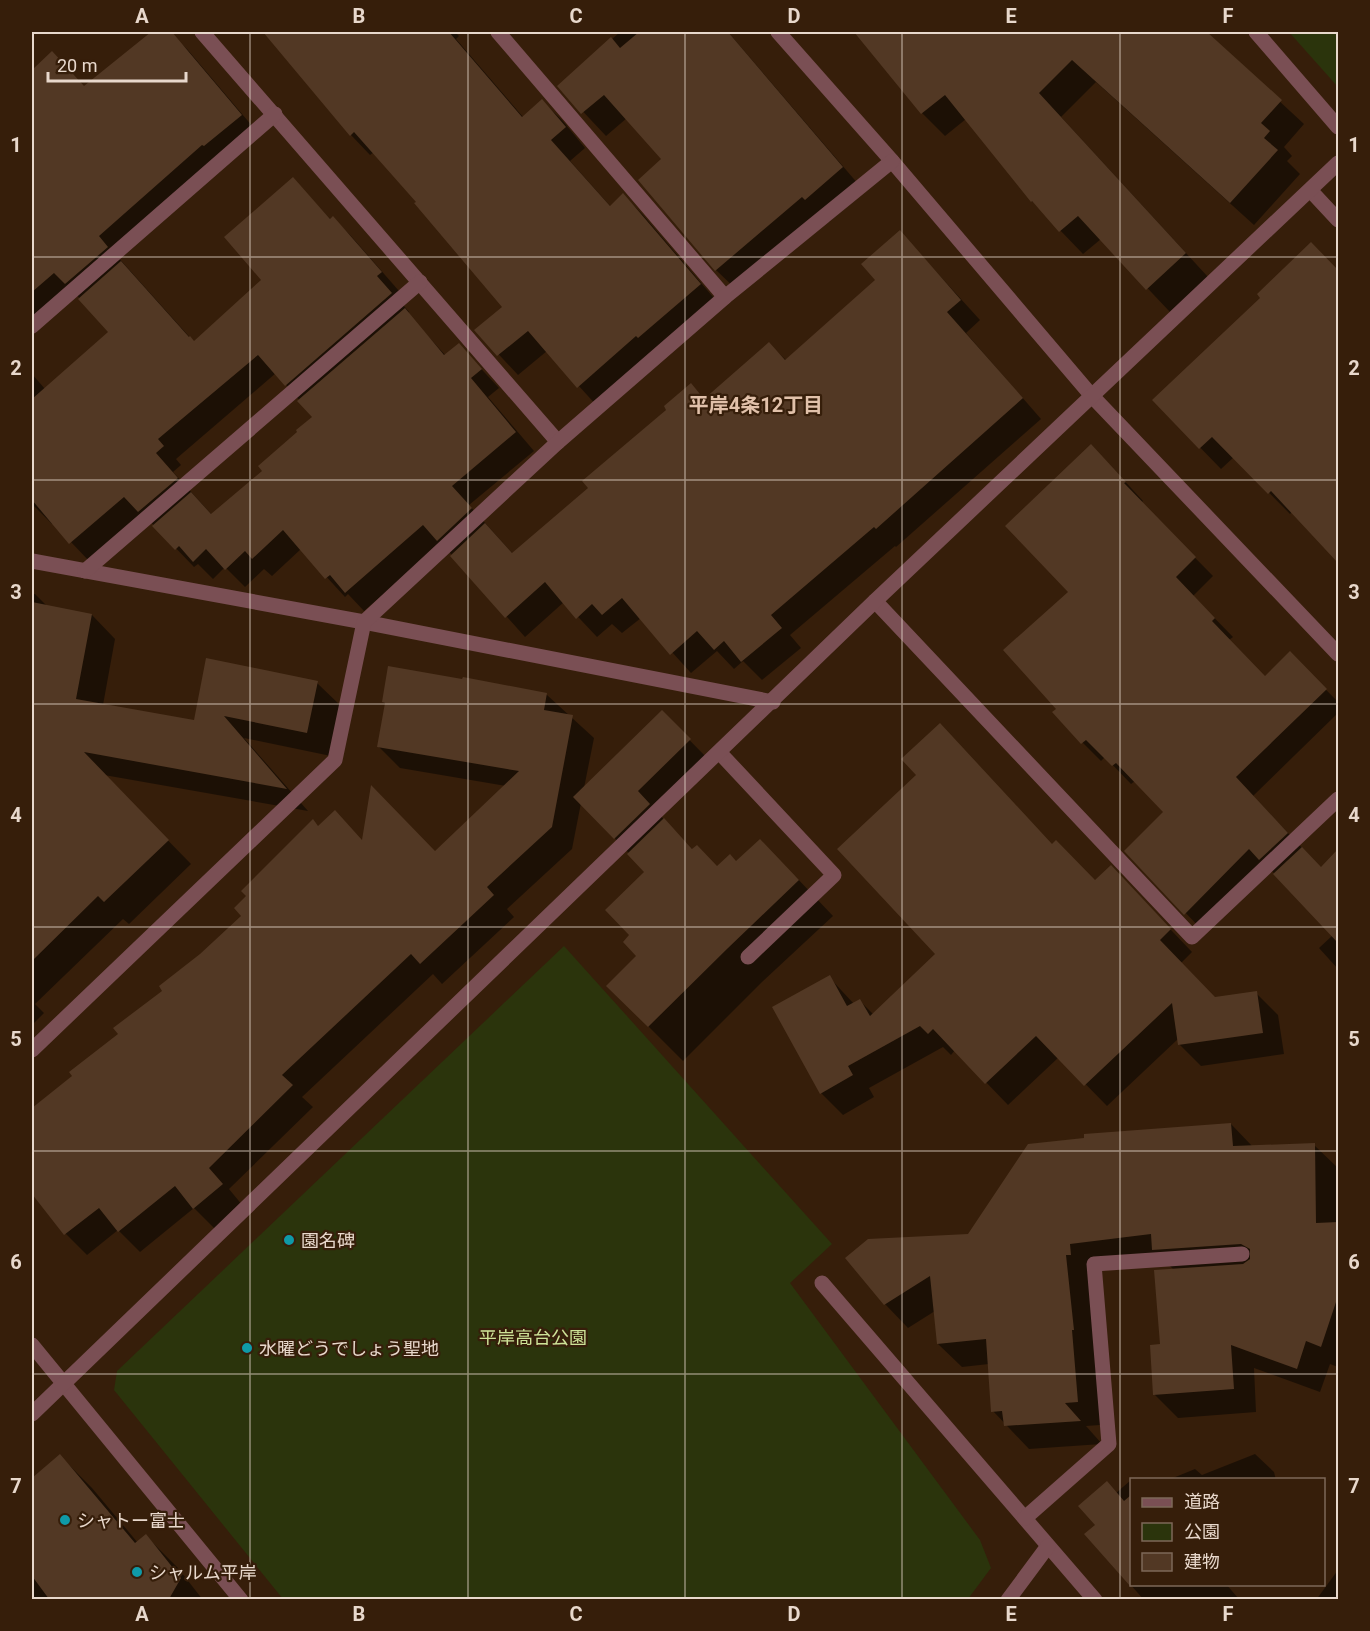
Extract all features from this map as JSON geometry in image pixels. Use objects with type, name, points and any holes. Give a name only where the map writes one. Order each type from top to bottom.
[{"type":"street","points":[[202,32],[558,442]]},
{"type":"street","points":[[498,32],[725,297]]},
{"type":"street","points":[[778,32],[892,161],[1091,395],[1338,654]]},
{"type":"street","points":[[1256,32],[1338,127]]},
{"type":"street","points":[[32,326],[275,114]]},
{"type":"street","points":[[32,1050],[335,760],[364,622],[558,442],[725,297],[892,161]]},
{"type":"street","points":[[32,1414],[773,702],[875,601],[1338,164]]},
{"type":"street","points":[[1311,191],[1338,220]]},
{"type":"street","points":[[85,571],[420,282]]},
{"type":"street","points":[[32,561],[364,622],[773,702]]},
{"type":"street","points":[[875,601],[1192,937],[1338,799]]},
{"type":"street","points":[[720,753],[834,875],[748,957]]},
{"type":"street","points":[[1024,1518],[1109,1444],[1094,1263],[1242,1254]]},
{"type":"street","points":[[822,1283],[1095,1599]]},
{"type":"street","points":[[32,1345],[241,1599]]},
{"type":"street","points":[[1008,1599],[1048,1546]]},
{"type":"green space","points":[[1289,32],[1338,32],[1338,87]]},
{"type":"green space","name":"平岸高台公園","points":[[564,946],[832,1244],[790,1283],[980,1540],[991,1568],[968,1599],[283,1599],[114,1390],[117,1371]]},
{"type":"building","points":[[151,32],[172,32],[242,115],[204,146],[202,145],[99,236],[108,247],[65,284],[54,273],[32,292],[32,70],[52,51],[84,86]]},
{"type":"building","points":[[263,32],[449,32],[522,117],[542,99],[566,127],[551,140],[610,206],[623,193],[701,284],[638,338],[636,336],[577,388],[528,331],[497,356],[474,330],[502,307],[414,203],[416,202],[354,132],[350,136]]},
{"type":"building","points":[[639,32],[728,32],[843,167],[805,200],[802,197],[715,271],[638,180],[661,159],[604,95],[581,114],[557,86],[611,37],[620,48]]},
{"type":"building","points":[[854,32],[1207,32],[1282,100],[1261,123],[1270,131],[1264,138],[1278,150],[1230,203],[1072,60],[1039,93],[1186,253],[1146,290],[1078,216],[1059,232],[1031,202],[945,95],[921,114]]},
{"type":"building","points":[[293,177],[330,219],[333,216],[382,272],[377,276],[392,293],[285,386],[258,355],[158,439],[164,446],[156,453],[178,478],[138,512],[124,497],[69,544],[32,500],[32,399],[108,332],[78,299],[121,261],[194,341],[261,280],[224,237]]},
{"type":"building","points":[[900,230],[961,300],[947,312],[1023,398],[876,529],[874,527],[771,615],[782,628],[741,662],[724,641],[714,650],[697,631],[670,655],[622,598],[602,615],[592,604],[576,619],[545,582],[505,618],[450,556],[485,523],[512,553],[588,488],[582,481],[666,410],[664,406],[691,383],[704,399],[769,342],[785,360],[875,280],[861,264]]},
{"type":"building","points":[[1311,242],[1338,270],[1338,563],[1271,491],[1268,494],[1212,437],[1199,449],[1152,400],[1260,298],[1257,294]]},
{"type":"building","points":[[405,308],[444,355],[459,343],[482,369],[471,378],[516,432],[452,486],[472,508],[437,541],[423,525],[345,593],[330,575],[325,579],[283,530],[252,559],[245,551],[225,570],[206,549],[193,562],[179,546],[175,550],[152,526],[191,492],[211,514],[262,471],[258,466],[312,417],[297,401]]},
{"type":"building","points":[[1091,444],[1126,482],[1124,483],[1196,557],[1176,577],[1215,618],[1212,621],[1265,676],[1290,651],[1327,689],[1236,777],[1288,833],[1259,860],[1249,849],[1184,915],[1124,851],[1163,812],[1116,763],[1112,766],[1086,740],[1081,744],[1052,712],[1056,709],[1003,650],[1068,592],[1005,526]]},
{"type":"building","points":[[32,602],[92,614],[76,699],[194,720],[206,658],[318,681],[307,733],[224,716],[287,789],[84,752],[169,840],[104,902],[98,896],[32,961]]},
{"type":"building","points":[[388,666],[547,693],[544,710],[573,715],[552,827],[487,887],[494,895],[420,964],[411,954],[282,1075],[293,1085],[209,1168],[223,1184],[193,1209],[175,1186],[118,1232],[99,1208],[64,1235],[32,1194],[32,1108],[72,1076],[69,1072],[118,1034],[113,1028],[162,991],[159,986],[200,954],[241,916],[234,908],[246,896],[241,891],[313,819],[318,826],[335,810],[362,840],[371,785],[435,851],[519,771],[377,747],[385,703],[382,702]]},
{"type":"building","points":[[662,710],[691,739],[638,791],[650,804],[614,839],[573,797]]},
{"type":"building","points":[[940,723],[1052,844],[1056,840],[1095,880],[1111,865],[1171,929],[1160,940],[1215,997],[1257,991],[1263,1033],[1178,1045],[1172,1003],[1084,1086],[1036,1036],[985,1084],[933,1029],[928,1034],[920,1026],[848,1066],[853,1075],[820,1094],[772,1007],[830,975],[847,1006],[860,999],[870,1016],[935,954],[837,849],[916,775],[901,759]]},
{"type":"building","points":[[664,818],[692,849],[697,845],[717,866],[730,854],[736,861],[760,839],[799,880],[648,1027],[606,986],[636,956],[623,942],[629,935],[605,910],[644,872],[627,854]]},
{"type":"building","points":[[1302,847],[1321,867],[1338,849],[1338,943],[1273,874]]},
{"type":"building","points":[[1231,1123],[1233,1146],[1315,1143],[1316,1223],[1338,1222],[1338,1296],[1321,1347],[1306,1341],[1297,1369],[1231,1345],[1234,1389],[1153,1395],[1150,1345],[1160,1344],[1154,1270],[1243,1264],[1250,1259],[1250,1249],[1241,1244],[1152,1250],[1151,1234],[1070,1244],[1071,1255],[1066,1255],[1074,1330],[1072,1330],[1078,1402],[1065,1403],[1081,1421],[1004,1426],[1002,1411],[991,1412],[986,1339],[937,1344],[930,1276],[884,1305],[845,1258],[868,1239],[968,1234],[1028,1144],[1084,1138],[1084,1134]]},
{"type":"building","points":[[60,1454],[135,1543],[146,1534],[181,1578],[169,1599],[49,1599],[32,1576],[32,1478]]},
{"type":"building","points":[[1107,1481],[1124,1501],[1130,1496],[1130,1586],[1084,1534],[1095,1525],[1078,1506]]},
{"type":"place","name":"園名碑","points":[[289,1240]]},
{"type":"place","name":"水曜どうでしょう聖地","points":[[247,1348]]},
{"type":"place","name":"シャトー富士","points":[[65,1520]]},
{"type":"place","name":"シャルム平岸","points":[[137,1572]]},
{"type":"district","name":"平岸4条12丁目","points":[[756,405]]}]
